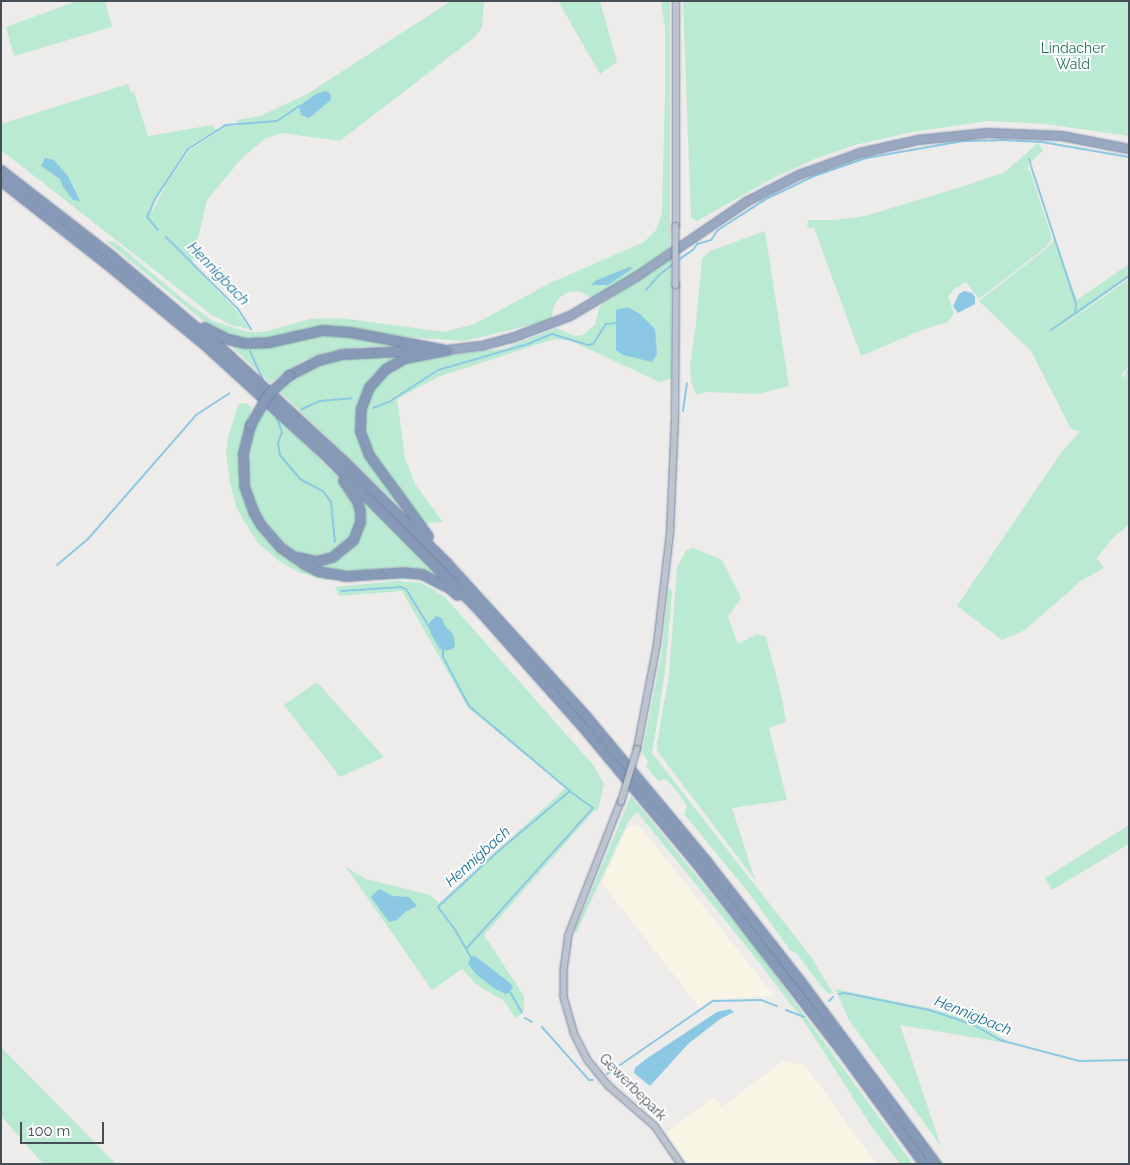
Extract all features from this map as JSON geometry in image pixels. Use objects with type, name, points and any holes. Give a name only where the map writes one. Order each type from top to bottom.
[{"type":"highway","points":[[446,562],[441,552],[421,528],[369,456],[360,431],[359,422],[364,397],[376,377],[385,369],[405,358],[485,345],[512,338],[576,314],[636,277],[748,201],[799,175],[860,153],[918,140],[988,133],[1062,136],[1129,149]]},
{"type":"highway","points":[[1,170],[182,314],[298,417],[446,562],[580,708],[683,832],[801,982],[936,1164]]},
{"type":"highway","points":[[1,181],[59,225],[188,331],[328,458],[476,607],[587,732],[698,864],[840,1049],[924,1164]]},
{"type":"highway","points":[[182,314],[191,317],[209,330],[237,342],[269,342],[309,332],[335,330],[448,350]]},
{"type":"highway","points":[[448,350],[341,354],[319,360],[289,375],[268,394],[250,425],[242,462],[248,500],[261,525],[280,547],[292,556],[318,571],[345,576],[403,572],[422,574],[448,587],[462,600],[476,607]]},
{"type":"highway","points":[[292,556],[316,561],[332,558],[348,547],[358,531],[360,511],[358,501],[350,487],[334,471],[328,458]]},
{"type":"street","name":"Gewerbepark","points":[[676,1],[675,418],[670,533],[657,644],[637,748],[621,802],[569,936],[564,969],[564,997],[574,1033],[587,1059],[609,1086],[655,1126],[681,1164]]},
{"type":"shaded area","points":[[631,825],[639,826],[650,839],[774,996],[712,999],[700,1008],[602,883],[626,830]]},
{"type":"shaded area","points":[[783,1061],[805,1065],[876,1164],[687,1164],[666,1133],[714,1097],[722,1107]]},
{"type":"green space","points":[[77,1],[105,1],[112,27],[14,56],[6,27]]},
{"type":"green space","points":[[451,1],[484,1],[482,27],[475,37],[339,141],[282,133],[266,138],[242,158],[207,200],[192,264],[235,309],[249,329],[231,325],[212,315],[1,150],[1,124],[128,84],[131,93],[134,92],[148,136],[212,125],[216,130],[187,148],[147,211],[152,211],[168,182],[190,150],[227,126],[237,126],[237,120],[260,116],[307,94]]},
{"type":"green space","points":[[558,1],[600,1],[617,62],[600,74]]},
{"type":"green space","points":[[661,1],[670,1],[670,249],[599,297],[592,298],[578,291],[569,292],[559,298],[553,308],[552,318],[547,321],[464,341],[407,337],[337,327],[319,327],[274,337],[247,340],[233,337],[206,323],[106,241],[115,242],[189,304],[213,321],[247,332],[264,332],[310,319],[341,318],[444,332],[475,324],[548,284],[644,242],[656,230],[662,213],[665,93],[665,28]]},
{"type":"green space","name":"Lindacher Wald","points":[[683,1],[1129,1],[1129,136],[1045,124],[987,121],[912,132],[855,145],[815,159],[775,177],[697,221],[691,218]]},
{"type":"green space","points":[[1038,143],[1043,151],[1030,162],[1027,171],[1030,171],[1052,238],[1045,248],[979,299],[966,282],[955,288],[948,297],[954,313],[948,322],[922,330],[861,356],[814,228],[807,228],[808,220],[836,220],[865,216],[961,187],[1005,172]]},
{"type":"green space","points":[[765,231],[789,386],[759,394],[706,392],[696,395],[691,381],[690,365],[702,258],[710,251]]},
{"type":"green space","points":[[1055,239],[1077,300],[1129,264],[1129,277],[1040,342],[1129,279],[1129,366],[1122,374],[1122,377],[1128,384],[1123,378],[1129,367],[1129,524],[1111,540],[1097,558],[1104,568],[1081,581],[1025,630],[1002,640],[957,606],[1060,454],[1080,431],[1071,429],[1031,351],[979,301],[1046,249]]},
{"type":"green space","points":[[671,258],[671,378],[660,382],[571,341],[554,339],[438,377],[397,399],[405,458],[415,484],[443,522],[428,523],[424,527],[372,452],[364,435],[366,401],[372,387],[396,365],[426,357],[503,349],[557,328],[574,336],[583,335],[595,325],[599,308],[603,303]]},
{"type":"green space","points":[[335,333],[410,346],[358,347],[332,351],[304,360],[270,383],[225,340],[240,345],[315,334]]},
{"type":"green space","points":[[401,354],[401,357],[393,360],[371,377],[362,393],[357,433],[400,507],[277,389],[294,376],[320,363],[357,355]]},
{"type":"green space","points":[[240,403],[246,403],[252,407],[240,444],[239,480],[243,499],[262,535],[277,549],[319,572],[420,576],[442,588],[441,591],[420,579],[326,580],[298,572],[279,561],[257,542],[237,509],[230,483],[226,452],[228,438]]},
{"type":"green space","points":[[266,406],[349,488],[358,515],[349,542],[325,556],[302,555],[291,549],[279,539],[258,510],[247,467],[250,444],[255,428]]},
{"type":"green space","points":[[366,500],[444,580],[420,569],[403,566],[349,572],[314,565],[340,556],[351,548],[359,535],[364,509],[363,503]]},
{"type":"green space","points":[[693,548],[722,560],[741,598],[728,617],[738,644],[757,634],[766,637],[782,698],[786,722],[769,728],[787,800],[732,808],[755,880],[658,752],[657,745],[669,674],[677,568],[686,551]]},
{"type":"green space","points":[[398,581],[422,583],[445,597],[594,766],[604,784],[598,810],[594,811],[484,935],[524,996],[524,1010],[516,1019],[504,1001],[477,985],[462,969],[432,990],[346,867],[366,879],[430,895],[439,903],[566,788],[468,708],[402,591],[339,596],[335,587]]},
{"type":"green space","points":[[671,588],[665,673],[652,753],[812,958],[833,993],[829,994],[821,986],[797,954],[790,950],[752,897],[684,814],[687,806],[677,791],[666,779],[658,781],[646,766],[648,761],[642,753],[662,651],[668,592]]},
{"type":"green space","points":[[317,682],[384,757],[340,777],[284,705]]},
{"type":"green space","points":[[631,796],[754,946],[913,1164],[900,1164],[871,1126],[806,1024],[750,951],[637,812],[628,822],[576,933],[574,932]]},
{"type":"green space","points":[[1129,825],[1129,844],[1052,890],[1045,878]]},
{"type":"green space","points":[[835,989],[928,1008],[972,1020],[1013,1044],[900,1025],[941,1146],[849,1020]]},
{"type":"green space","points":[[1,1047],[116,1164],[43,1164],[1,1116]]},
{"type":"water","points":[[325,91],[330,93],[331,100],[309,118],[301,115],[299,106],[316,94]]},
{"type":"water","points":[[45,158],[54,160],[68,176],[80,201],[73,200],[63,187],[60,179],[41,166]]},
{"type":"water","points":[[629,267],[633,268],[608,285],[591,285],[595,281]]},
{"type":"water","points":[[964,291],[972,293],[975,297],[975,304],[958,313],[953,306],[959,294]]},
{"type":"water","points":[[628,307],[640,314],[655,329],[657,354],[652,362],[623,355],[616,350],[616,310]]},
{"type":"water","points":[[436,616],[442,618],[445,626],[453,634],[454,648],[443,651],[439,648],[431,634],[429,623]]},
{"type":"water","points":[[379,889],[393,896],[409,897],[417,906],[405,912],[397,920],[389,922],[371,897]]},
{"type":"water","points":[[475,956],[510,983],[513,987],[510,992],[506,994],[495,989],[476,974],[468,964],[471,957]]},
{"type":"water","points":[[730,1009],[734,1012],[720,1019],[688,1044],[650,1086],[634,1073],[635,1068],[646,1059],[717,1012]]},
{"type":"waterway","name":"Hennigbach","points":[[158,230],[147,217],[155,199],[188,149],[226,125],[277,121],[299,106]]},
{"type":"waterway","points":[[677,261],[693,250],[697,244],[711,240],[718,230],[766,199],[814,176],[866,158],[962,141],[1001,140],[1042,142],[1129,157]]},
{"type":"waterway","points":[[1029,159],[1031,164]]},
{"type":"waterway","points":[[1031,166],[1076,304],[1075,313]]},
{"type":"waterway","name":"Hennigbach","points":[[166,237],[238,309],[251,329]]},
{"type":"waterway","points":[[646,290],[659,275],[673,264]]},
{"type":"waterway","points":[[1051,330],[1129,276]]},
{"type":"waterway","points":[[373,408],[389,402],[438,370],[528,344],[552,334],[588,345],[593,344],[606,324],[617,323]]},
{"type":"waterway","name":"Hennigbach","points":[[250,351],[264,382]]},
{"type":"waterway","points":[[683,411],[687,383]]},
{"type":"waterway","points":[[57,565],[88,539],[196,415],[230,393]]},
{"type":"waterway","points":[[302,409],[320,401],[352,398]]},
{"type":"waterway","name":"Hennigbach","points":[[276,415],[282,432],[278,443],[280,455],[300,479],[323,491],[331,502],[335,542]]},
{"type":"waterway","name":"Hennigbach","points":[[341,591],[401,587],[406,589],[431,630]]},
{"type":"waterway","name":"Hennigbach","points":[[443,651],[443,657],[469,706],[570,791],[495,854],[438,907],[454,928],[471,957]]},
{"type":"waterway","name":"Hennigbach","points":[[466,949],[593,808],[570,791]]},
{"type":"waterway","name":"Hennigbach","points":[[510,992],[522,1013]]},
{"type":"waterway","name":"Hennigbach","points":[[839,994],[845,993],[929,1010],[974,1025],[1000,1040],[1079,1061],[1129,1060]]},
{"type":"waterway","name":"Hennigbach","points":[[829,1001],[833,997]]},
{"type":"waterway","name":"Hennigbach","points":[[607,1074],[713,1001],[761,1000],[777,1006]]},
{"type":"waterway","name":"Hennigbach","points":[[786,1010],[804,1017]]},
{"type":"waterway","name":"Hennigbach","points":[[525,1018],[532,1022]]},
{"type":"waterway","name":"Hennigbach","points":[[542,1027],[589,1080],[593,1080]]}]
